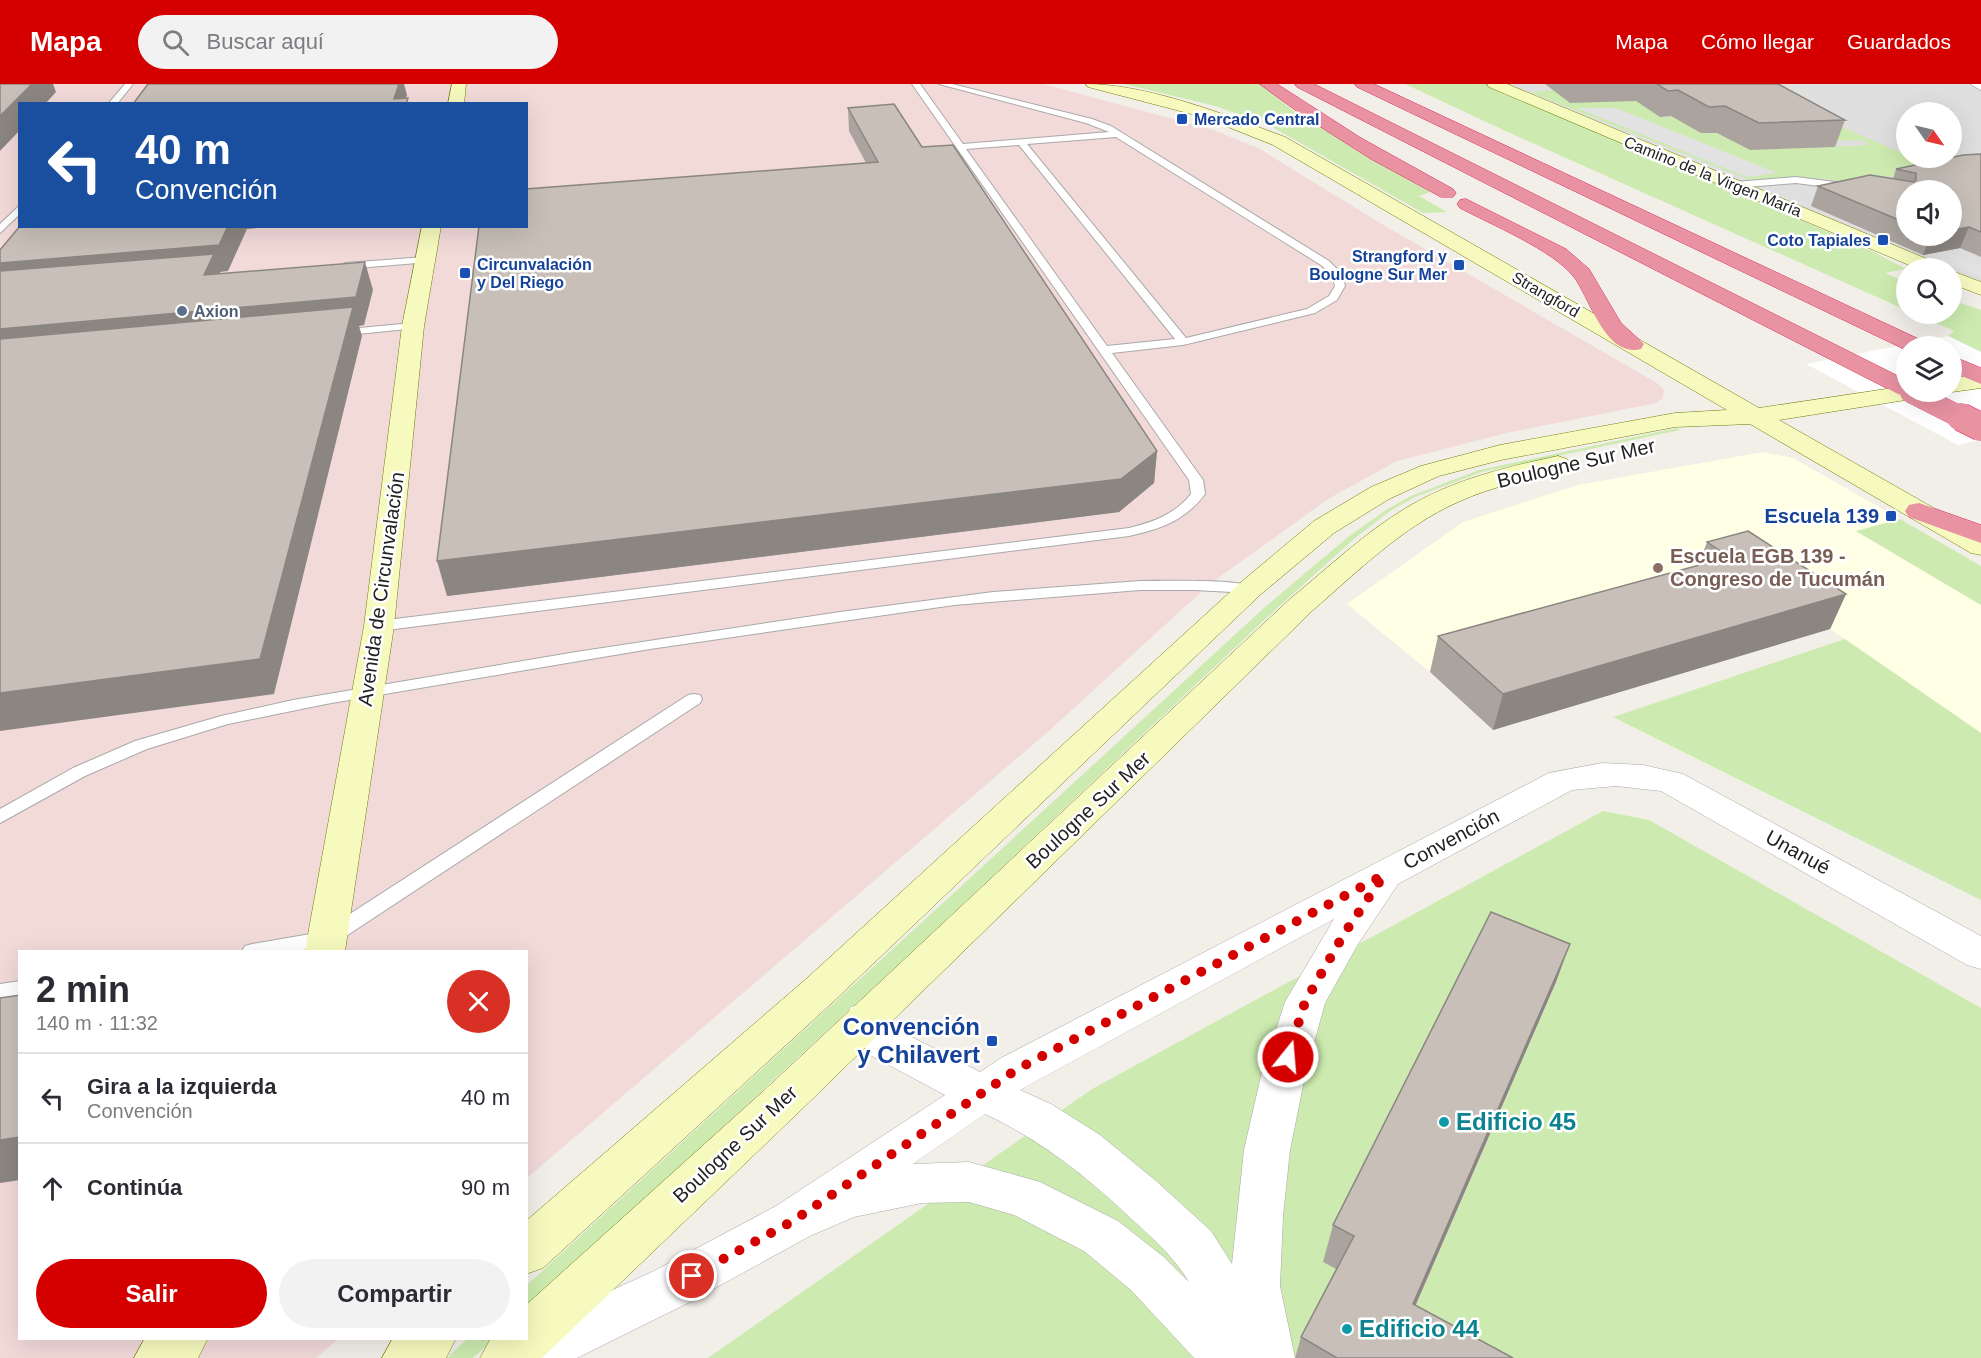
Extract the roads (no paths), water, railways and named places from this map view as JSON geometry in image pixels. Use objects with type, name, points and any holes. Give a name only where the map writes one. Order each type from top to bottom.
[{"type":"highway","points":[[1268,84],[1309,115],[1368,152],[1447,194]]},
{"type":"highway","points":[[1302,84],[1896,384]]},
{"type":"highway","points":[[1362,84],[1896,337]]},
{"type":"highway","points":[[1466,204],[1559,253],[1590,285],[1612,327],[1633,344]]},
{"type":"highway","points":[[1962,369],[1981,379]]},
{"type":"highway","points":[[1932,402],[1981,427]]},
{"type":"highway","points":[[1919,511],[1981,536]]},
{"type":"street","points":[[456,102],[459,84]]},
{"type":"street","name":"Strangford","points":[[1093,84],[1209,114],[1279,141],[1981,547]]},
{"type":"street","name":"Camino de la Virgen María","points":[[1494,84],[1908,258]]},
{"type":"street","name":"Avenida de Circunvalación","points":[[326,945],[380,626],[413,326],[432,228]]},
{"type":"street","points":[[1962,281],[1981,289]]},
{"type":"street","points":[[1962,383],[1981,379]]},
{"type":"street","name":"Boulogne Sur Mer","points":[[528,1250],[820,990],[1250,588],[1324,527],[1380,494],[1431,471],[1500,453],[1675,420],[1757,416],[1896,394]]},
{"type":"street","name":"Boulogne Sur Mer","points":[[528,1337],[785,1098],[1301,605],[1416,513],[1459,493],[1523,471],[1701,436],[1757,416]]},
{"type":"street","name":"Convención","points":[[793,1221],[1016,1070],[1561,782],[1579,776],[1607,774]]},
{"type":"street","name":"Unanué","points":[[1607,774],[1641,775],[1671,782],[1981,954]]},
{"type":"street","points":[[1269,1358],[1255,1286],[1259,1216],[1267,1150],[1282,1076],[1305,1002],[1344,934],[1384,875]]},
{"type":"street","points":[[867,1019],[885,1043],[909,1058],[1035,1117],[1084,1149],[1140,1196],[1194,1246],[1222,1292],[1253,1358]]},
{"type":"street","points":[[523,1358],[671,1287],[793,1221],[850,1197],[922,1183],[969,1182],[1024,1197],[1101,1236],[1148,1274],[1210,1338],[1226,1358]]},
{"type":"street","points":[[160,1358],[181,1340]]},
{"type":"street","points":[[408,1358],[428,1340]]},
{"type":"street","name":"Boulogne Sur Mer","points":[[506,1358],[525,1340]]},
{"type":"lane","points":[[114,102],[129,84]]},
{"type":"lane","points":[[380,626],[1154,527],[1174,519],[1188,508],[1198,494],[1196,480],[916,84]]},
{"type":"lane","points":[[944,84],[1089,121],[1119,134],[1325,263],[1336,274],[1340,286],[1333,298],[1311,311],[1183,342],[1104,350]]},
{"type":"lane","points":[[960,147],[1119,134]]},
{"type":"lane","points":[[1021,142],[1183,342]]},
{"type":"lane","points":[[1735,185],[1796,180],[1859,188]]},
{"type":"lane","points":[[0,230],[18,210]]},
{"type":"lane","points":[[331,267],[425,260]]},
{"type":"lane","points":[[330,334],[413,326]]},
{"type":"lane","points":[[0,816],[38,793],[98,763],[162,738],[271,710],[368,692],[578,655],[936,602],[1152,584],[1210,584],[1250,588]]},
{"type":"lane","points":[[264,950],[326,945],[694,699]]},
{"type":"lane","points":[[0,992],[18,989]]},
{"type":"place","name":"Mercado Central","points":[[1182,119]]},
{"type":"place","name":"Coto Tapiales","points":[[1883,240]]},
{"type":"place","name":"Strangford y Boulogne Sur Mer","points":[[1459,265]]},
{"type":"place","name":"Circunvalación y Del Riego","points":[[465,273]]},
{"type":"place","name":"Axion","points":[[182,311]]},
{"type":"place","name":"Escuela 139","points":[[1891,516]]},
{"type":"place","name":"Escuela EGB 139 - Congreso de Tucumán","points":[[1658,568]]},
{"type":"place","name":"Convención y Chilavert","points":[[992,1041]]},
{"type":"place","name":"Edificio 45","points":[[1444,1122]]},
{"type":"place","name":"Edificio 44","points":[[1347,1329]]}]
